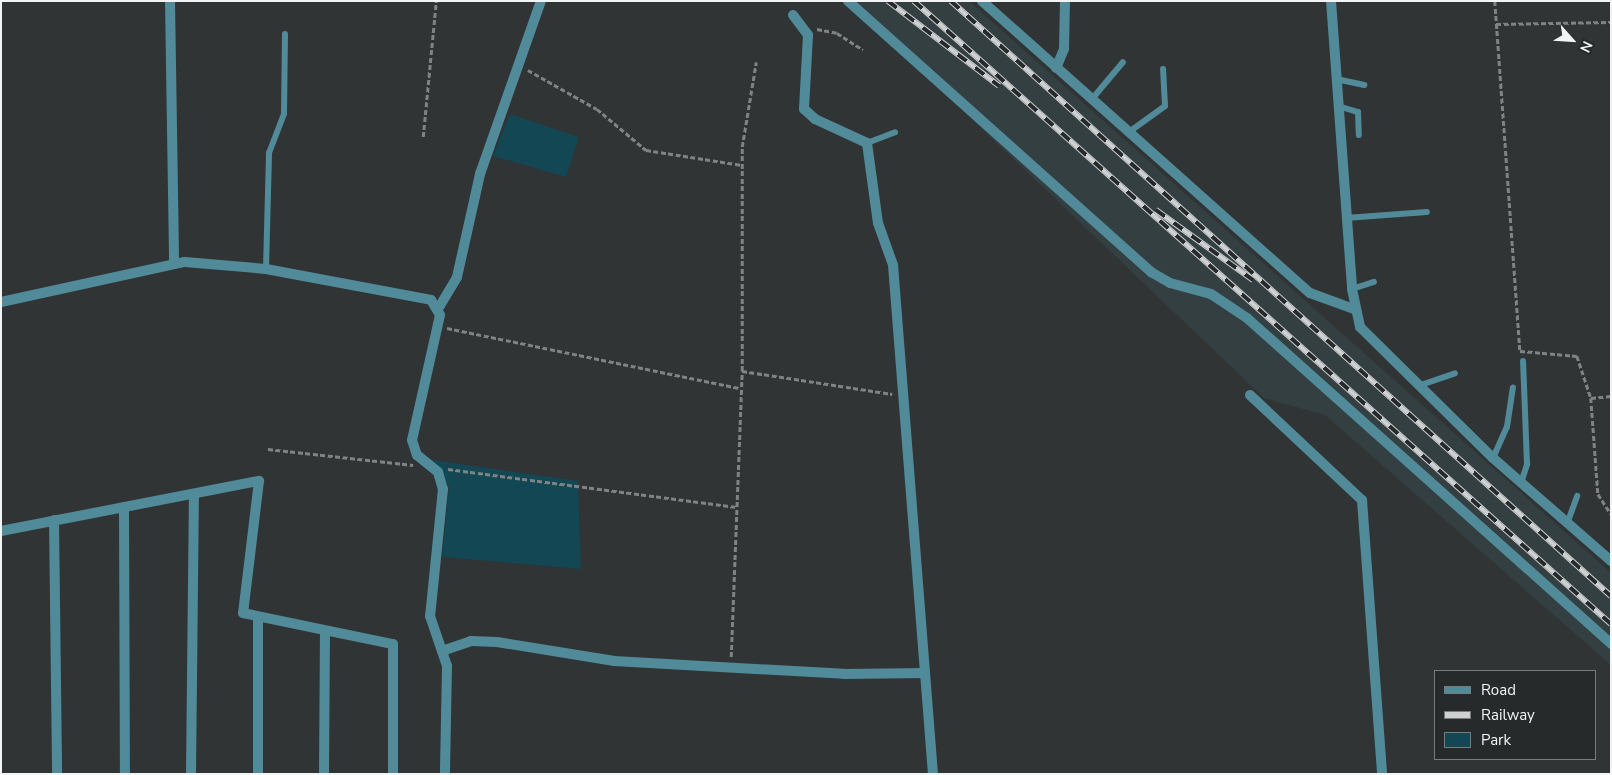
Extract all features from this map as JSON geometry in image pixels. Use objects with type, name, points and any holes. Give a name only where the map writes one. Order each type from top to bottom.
[{"type":"street","points":[[170,1],[174,264]]},
{"type":"street","points":[[445,774],[448,683],[442,651],[430,616],[443,489],[432,467],[417,455],[412,440],[438,326],[438,309],[457,277],[480,174],[521,66],[541,1]]},
{"type":"street","points":[[848,1],[1151,272],[1170,283],[1211,294],[1247,318],[1611,644]]},
{"type":"street","points":[[982,1],[1310,293],[1354,309]]},
{"type":"street","points":[[1056,68],[1064,49],[1065,1]]},
{"type":"street","points":[[1331,1],[1354,309],[1369,338],[1521,484],[1611,561]]},
{"type":"street","points":[[792,15],[806,28],[804,109],[815,119],[867,143],[878,223],[893,265],[933,774]]},
{"type":"street","points":[[1,302],[174,264],[266,269],[416,294],[438,309]]},
{"type":"street","points":[[1250,395],[1362,500],[1382,774]]},
{"type":"street","points":[[1,531],[259,481],[243,613],[258,620],[393,644],[393,774]]},
{"type":"street","points":[[191,774],[194,494]]},
{"type":"street","points":[[124,507],[125,774]]},
{"type":"street","points":[[54,520],[57,774]]},
{"type":"street","points":[[258,620],[258,774]]},
{"type":"street","points":[[324,774],[325,631]]},
{"type":"street","points":[[442,651],[471,641],[498,642],[614,661],[730,667],[925,673]]},
{"type":"lane","points":[[266,269],[269,153],[284,114],[285,34]]},
{"type":"lane","points":[[1092,99],[1123,62]]},
{"type":"lane","points":[[1129,132],[1165,106],[1163,69]]},
{"type":"lane","points":[[1336,79],[1364,85]]},
{"type":"lane","points":[[1338,106],[1358,112],[1358,135]]},
{"type":"lane","points":[[867,143],[895,132]]},
{"type":"lane","points":[[1346,218],[1427,212]]},
{"type":"lane","points":[[1352,289],[1374,282]]},
{"type":"lane","points":[[1521,484],[1527,464],[1523,361]]},
{"type":"lane","points":[[1418,386],[1455,373]]},
{"type":"lane","points":[[1493,458],[1507,427],[1513,387]]},
{"type":"lane","points":[[1568,524],[1577,496]]},
{"type":"path","points":[[423,137],[436,1]]},
{"type":"path","points":[[1495,1],[1520,352],[1577,356],[1591,398],[1598,494],[1611,514]]},
{"type":"path","points":[[1496,24],[1611,22]]},
{"type":"path","points":[[806,28],[837,33],[863,50]]},
{"type":"path","points":[[730,667],[737,507],[739,388],[742,371],[742,165],[756,62]]},
{"type":"path","points":[[521,66],[597,109],[646,150],[742,165]]},
{"type":"path","points":[[438,326],[739,388]]},
{"type":"path","points":[[742,371],[904,395]]},
{"type":"path","points":[[1591,398],[1611,396]]},
{"type":"path","points":[[268,449],[432,467],[737,507]]},
{"type":"shaded area","points":[[848,1],[969,1],[1611,573],[1611,665],[1325,415],[1264,398]]},
{"type":"green space","points":[[510,114],[579,137],[566,177],[493,156]]},
{"type":"green space","points":[[432,460],[578,481],[581,569],[442,557],[449,487]]},
{"type":"railway","points":[[888,1],[999,86]]},
{"type":"railway","points":[[914,1],[1611,624]]},
{"type":"railway","points":[[951,1],[1611,596]]},
{"type":"railway","points":[[1156,210],[1253,280]]}]
